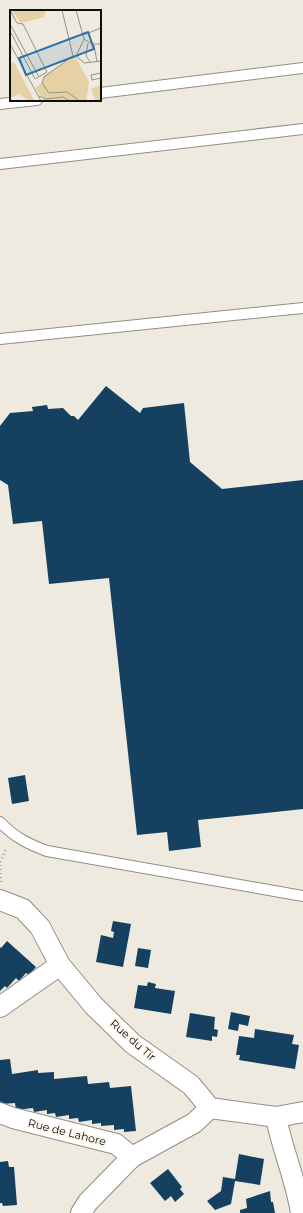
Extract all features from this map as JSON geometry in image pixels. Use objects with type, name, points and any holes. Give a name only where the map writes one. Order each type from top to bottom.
[{"type":"street","name":"Rue du Tir","points":[[1,900],[23,909],[40,927],[60,965],[94,1006],[133,1044],[191,1085],[210,1108]]},
{"type":"street","points":[[0,1007],[60,965]]},
{"type":"street","points":[[81,1213],[88,1202],[132,1157],[194,1123],[210,1108],[276,1117],[303,1112]]},
{"type":"street","name":"Rue de Lahore","points":[[0,1113],[13,1118],[116,1144],[132,1157]]},
{"type":"street","points":[[276,1117],[281,1143],[300,1202],[301,1213]]},
{"type":"lane","points":[[101,93],[303,68]]},
{"type":"lane","points":[[0,104],[28,101]]},
{"type":"lane","points":[[0,164],[303,129]]},
{"type":"lane","points":[[0,339],[303,308]]},
{"type":"lane","points":[[0,822],[11,834],[25,843],[47,851],[303,896]]},
{"type":"path","points":[[1,900],[0,863],[11,834]]},
{"type":"building","points":[[106,386],[140,413],[143,408],[184,403],[190,462],[222,489],[303,480],[303,809],[198,820],[201,847],[169,851],[167,832],[137,835],[109,578],[49,584],[42,521],[13,524],[8,485],[0,480],[0,426],[10,413],[33,411],[32,407],[47,405],[48,409],[63,408],[71,416],[74,416],[78,420]]},
{"type":"building","points":[[25,775],[29,801],[12,804],[8,778]]},
{"type":"building","points":[[113,921],[131,924],[123,967],[96,962],[101,935],[113,938],[114,932],[111,931]]},
{"type":"building","points":[[7,941],[36,967],[29,975],[26,973],[19,981],[16,978],[7,988],[5,986],[0,991],[0,947],[1,948]]},
{"type":"building","points":[[138,948],[151,950],[148,968],[135,966]]},
{"type":"building","points":[[148,982],[156,984],[155,988],[175,991],[171,1014],[134,1008],[138,985],[147,986]]},
{"type":"building","points":[[231,1012],[250,1016],[248,1026],[239,1024],[238,1031],[228,1029]]},
{"type":"building","points":[[190,1013],[215,1017],[214,1029],[218,1030],[217,1037],[212,1036],[212,1041],[186,1037]]},
{"type":"building","points":[[255,1029],[294,1035],[292,1044],[299,1045],[295,1069],[239,1060],[240,1055],[236,1055],[239,1036],[254,1038]]},
{"type":"building","points":[[10,1059],[12,1074],[38,1070],[38,1073],[54,1072],[54,1079],[87,1076],[88,1084],[109,1082],[110,1088],[131,1086],[136,1131],[124,1132],[124,1129],[114,1130],[114,1125],[101,1126],[101,1123],[92,1124],[92,1120],[79,1122],[78,1118],[69,1119],[69,1115],[56,1117],[55,1113],[47,1114],[47,1110],[34,1112],[33,1108],[16,1110],[15,1103],[2,1104],[0,1101],[0,1060]]},
{"type":"building","points":[[239,1154],[264,1159],[260,1185],[235,1181],[231,1204],[215,1210],[207,1201],[221,1191],[223,1177],[235,1179]]},
{"type":"building","points":[[8,1161],[9,1167],[14,1167],[17,1205],[3,1206],[2,1203],[0,1203],[0,1162]]},
{"type":"building","points":[[168,1169],[182,1187],[180,1189],[184,1194],[175,1202],[171,1196],[165,1201],[150,1183]]},
{"type":"building","points":[[270,1191],[271,1202],[273,1202],[275,1213],[240,1213],[240,1210],[247,1208],[246,1199]]}]
